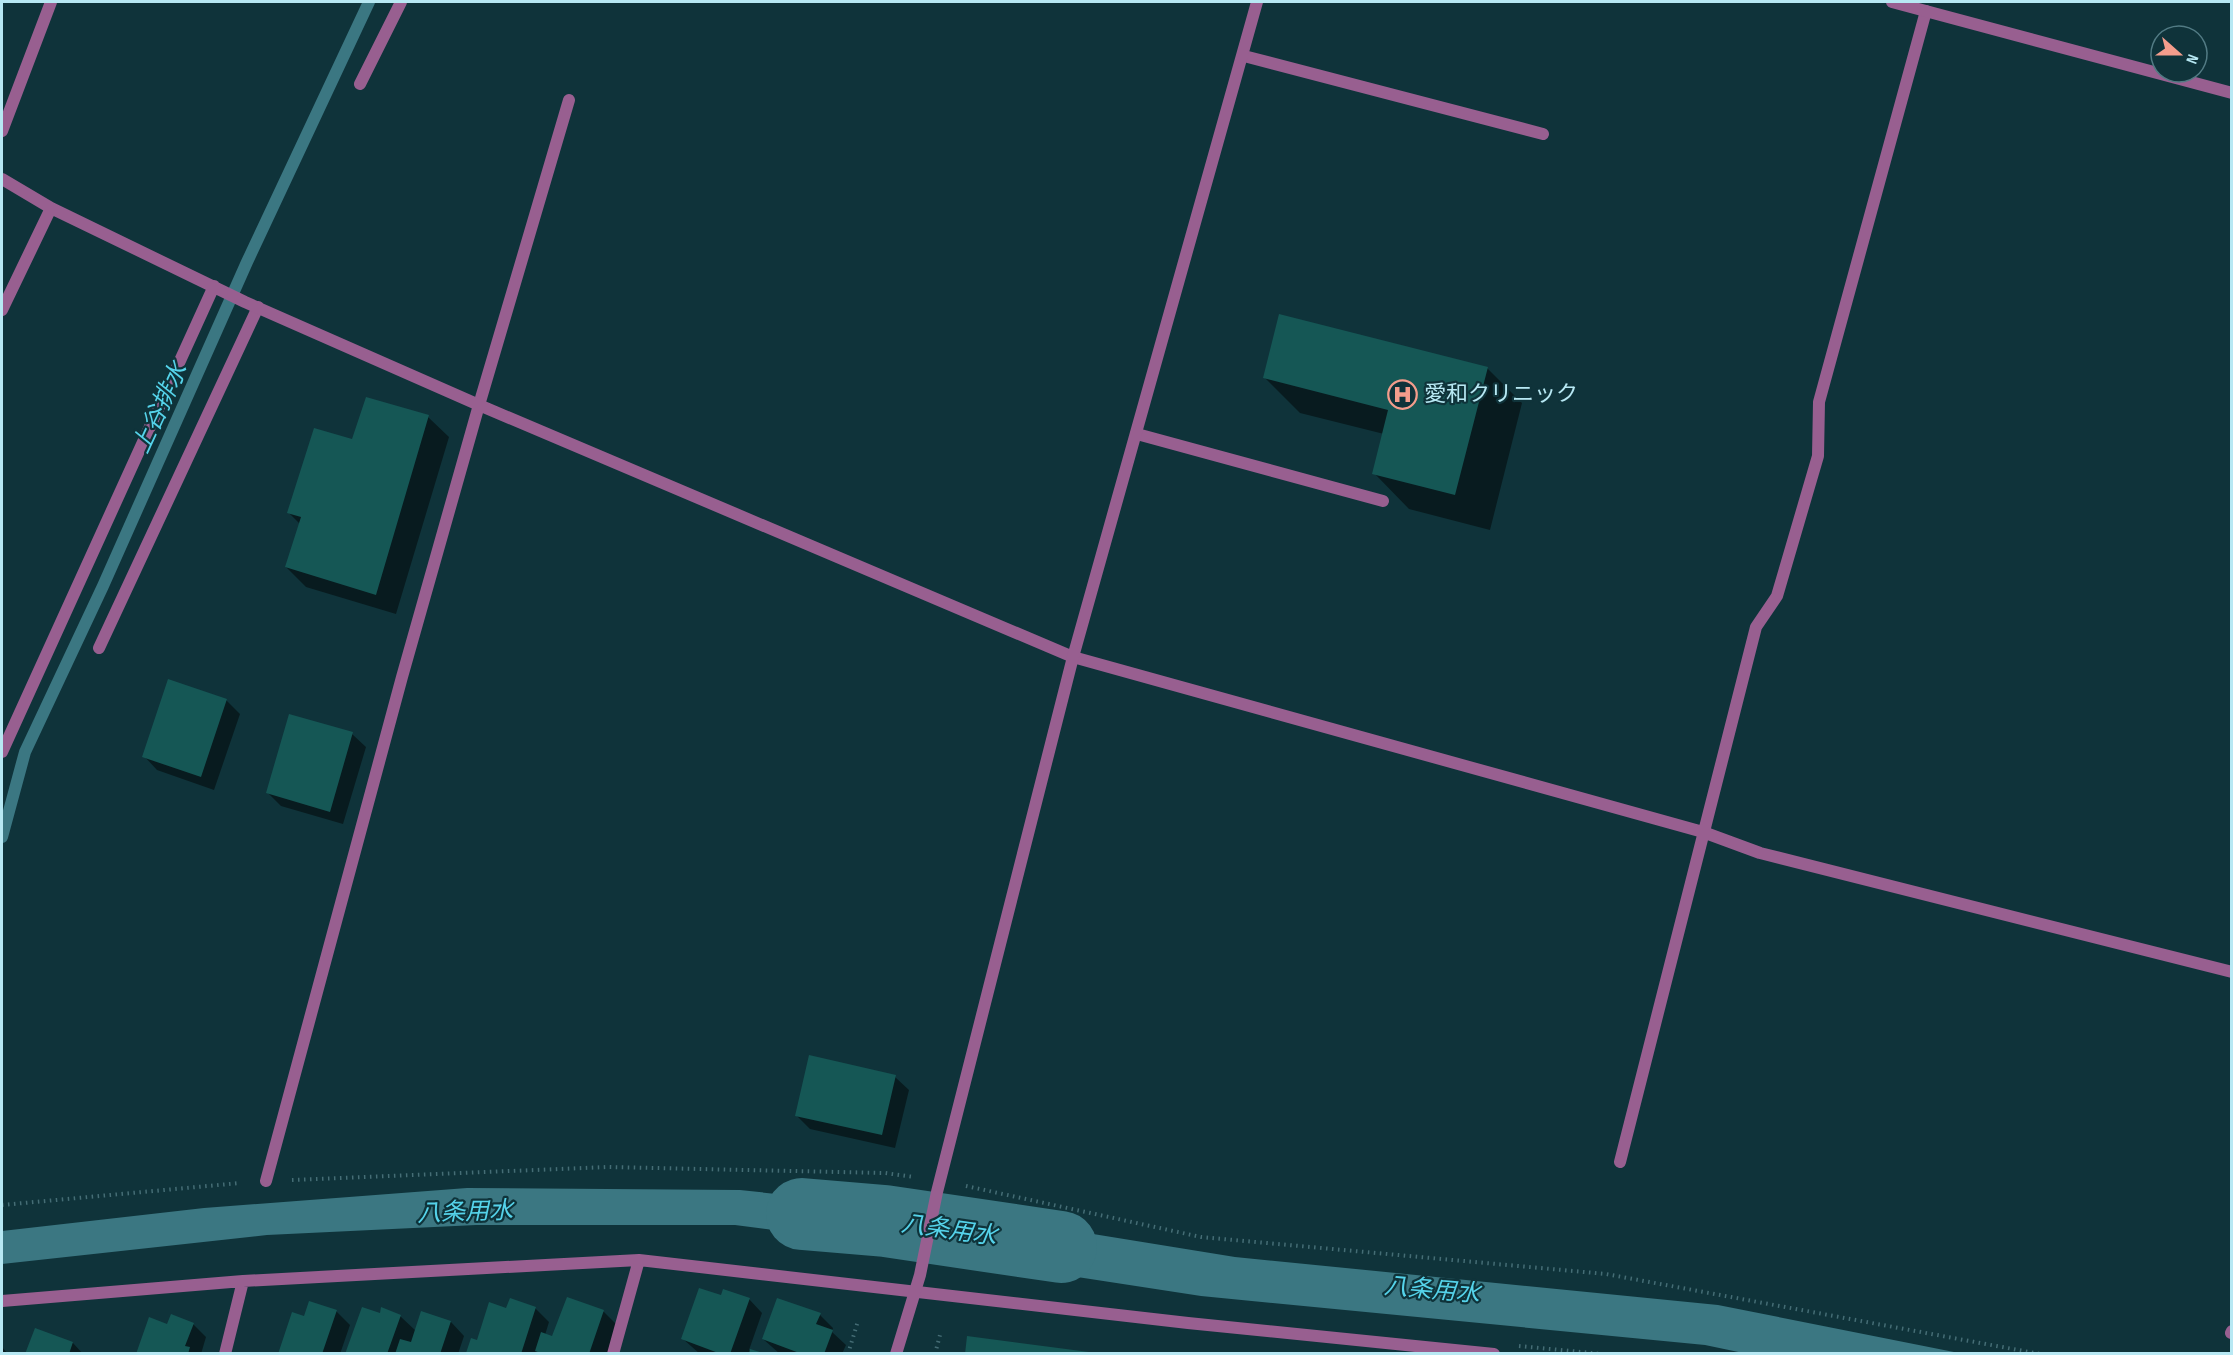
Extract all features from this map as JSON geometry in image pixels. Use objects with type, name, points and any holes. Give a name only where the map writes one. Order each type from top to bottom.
[{"type":"street","points":[[2,131],[51,2]]},
{"type":"street","points":[[360,84],[400,2]]},
{"type":"street","points":[[896,1353],[920,1275],[939,1186],[1073,657],[1244,56],[1257,2]]},
{"type":"street","points":[[1892,2],[2232,93]]},
{"type":"street","points":[[1620,1162],[1756,627],[1777,596],[1818,456],[1819,402],[1926,10]]},
{"type":"street","points":[[1244,56],[1543,134]]},
{"type":"street","points":[[266,1181],[399,688],[569,100]]},
{"type":"street","points":[[2,179],[51,208],[245,302],[479,405],[1073,657],[1703,832],[1760,853],[2232,972]]},
{"type":"street","points":[[2,310],[51,208]]},
{"type":"street","points":[[2,746],[219,288]]},
{"type":"street","points":[[99,648],[258,307]]},
{"type":"street","points":[[1137,434],[1383,501]]},
{"type":"street","points":[[613,1353],[639,1260]]},
{"type":"street","points":[[2,1301],[243,1281],[639,1260],[1188,1323],[1494,1353]]},
{"type":"street","points":[[225,1353],[243,1281]]},
{"type":"path","points":[[2,1205],[266,1181],[608,1167],[885,1173],[939,1186],[1202,1237],[1606,1274],[2040,1353]]},
{"type":"path","points":[[848,1353],[858,1321]]},
{"type":"path","points":[[935,1353],[940,1335]]},
{"type":"water","points":[[467,1188],[740,1190],[905,1208],[892,1245],[735,1225],[476,1225],[267,1235],[2,1264],[2,1231],[204,1208]]},
{"type":"water","points":[[964,1213],[1235,1257],[1718,1305],[1959,1353],[1748,1354],[1705,1345],[1201,1296],[960,1259]]},
{"type":"building","name":"愛和クリニック","points":[[1279,314],[1488,367],[1455,495],[1372,474],[1388,410],[1263,378]]},
{"type":"building","points":[[366,397],[429,415],[376,595],[285,567],[301,517],[287,513],[314,428],[352,439]]},
{"type":"building","points":[[168,679],[227,699],[201,777],[142,757]]},
{"type":"building","points":[[289,714],[353,732],[330,812],[266,793]]},
{"type":"building","points":[[809,1055],[896,1075],[882,1135],[795,1116]]},
{"type":"building","points":[[699,1288],[721,1295],[723,1289],[750,1298],[730,1354],[721,1354],[681,1339]]},
{"type":"building","points":[[567,1297],[604,1310],[589,1354],[543,1354],[535,1351],[541,1332],[552,1336]]},
{"type":"building","points":[[510,1298],[536,1307],[521,1354],[466,1353],[471,1338],[477,1340],[489,1302],[506,1308]]},
{"type":"building","points":[[777,1298],[821,1313],[816,1324],[833,1330],[824,1354],[802,1354],[762,1339]]},
{"type":"building","points":[[309,1301],[337,1310],[322,1354],[278,1354],[292,1312],[304,1316]]},
{"type":"building","points":[[362,1307],[380,1313],[381,1307],[401,1315],[387,1354],[345,1354]]},
{"type":"building","points":[[421,1311],[451,1321],[440,1354],[395,1354],[400,1339],[411,1342]]},
{"type":"building","points":[[171,1314],[194,1323],[185,1346],[190,1347],[188,1354],[136,1354],[149,1317],[167,1324]]},
{"type":"building","points":[[35,1328],[73,1342],[69,1354],[25,1354]]},
{"type":"building","points":[[967,1336],[1089,1352],[1089,1354],[965,1354]]},
{"type":"building","points":[[750,1349],[763,1353],[763,1354],[749,1354]]},
{"type":"waterway","name":"上谷排水","points":[[2,837],[25,752],[103,586],[247,262],[369,2]]},
{"type":"waterway","name":"八条用水","points":[[802,1214],[885,1221],[1061,1247]]},
{"type":"place","name":"愛和クリニック","points":[[1403,394]]}]
